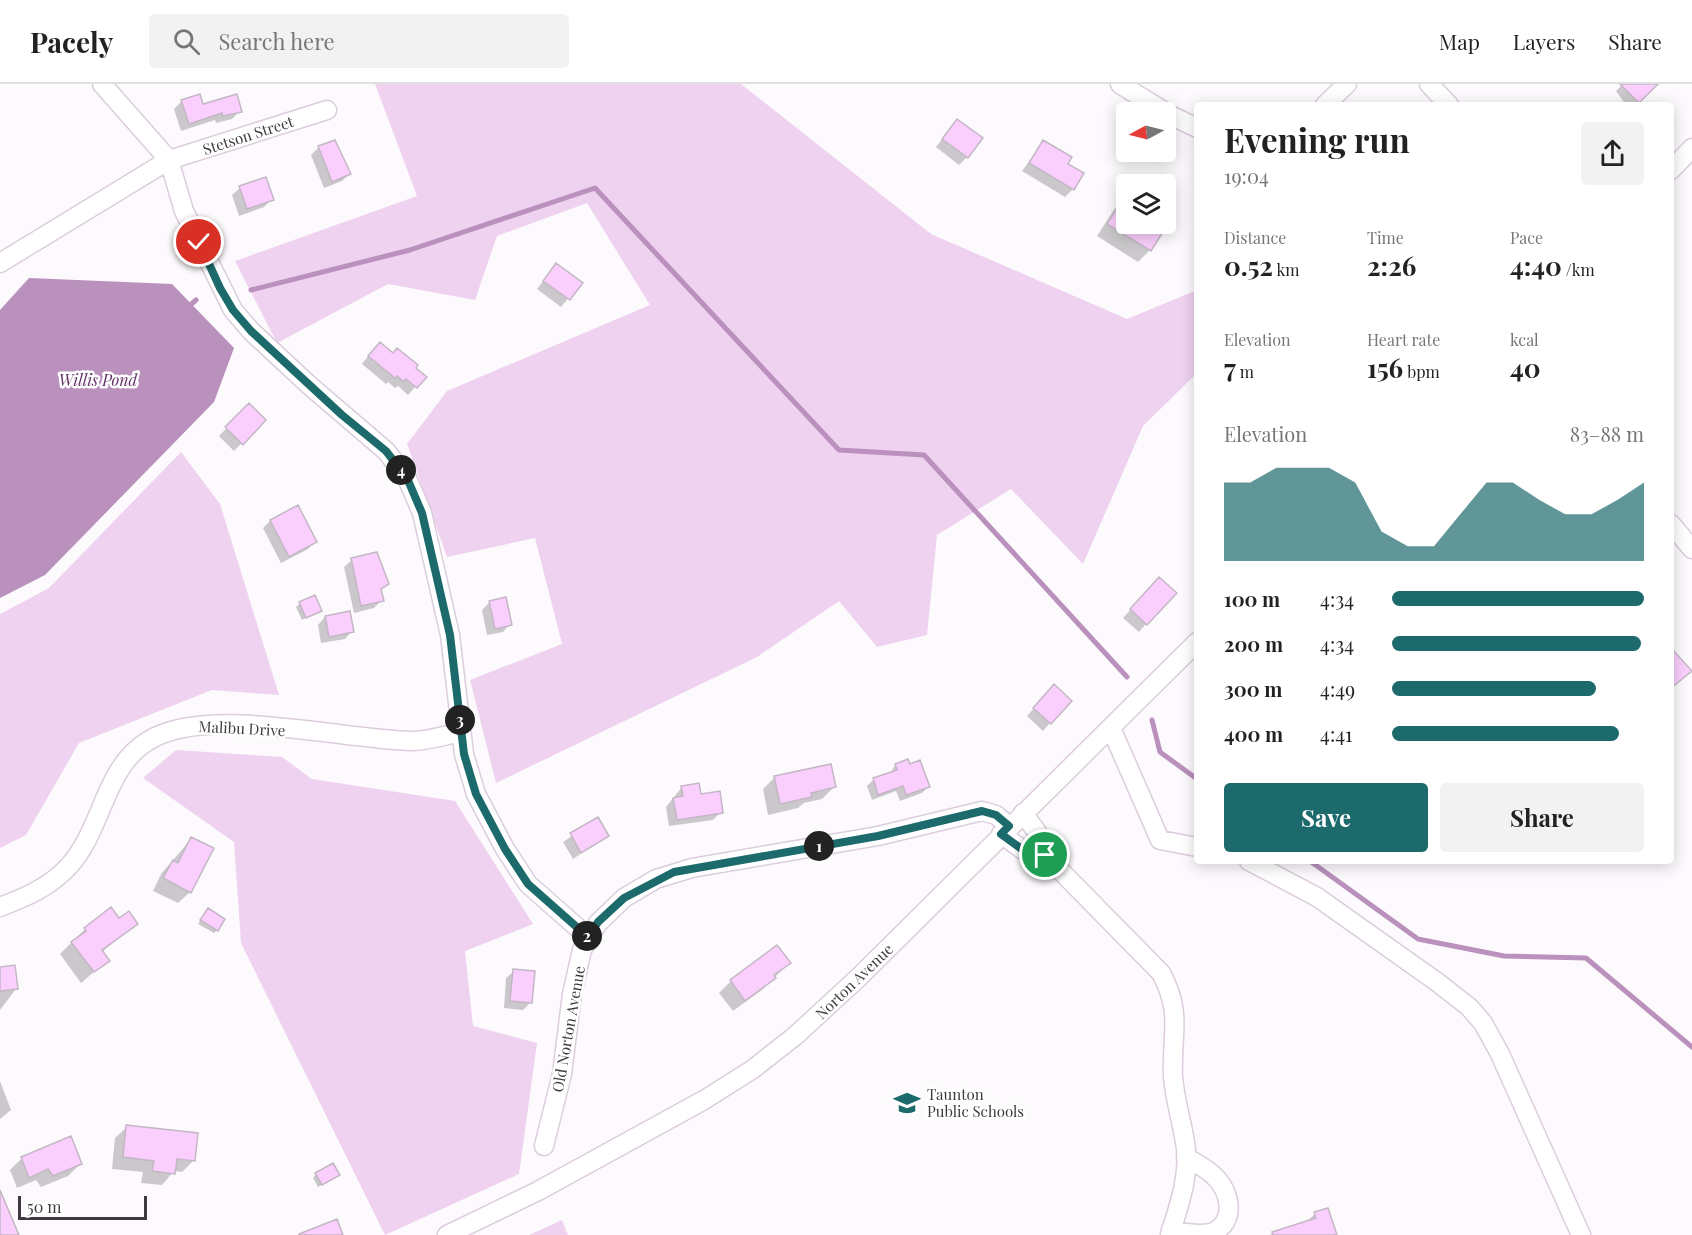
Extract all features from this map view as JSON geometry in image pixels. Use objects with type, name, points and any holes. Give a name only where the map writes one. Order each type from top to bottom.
[{"type":"street","points":[[102,84],[169,160],[184,211],[233,310],[251,331],[309,385],[386,451],[415,492],[450,635],[461,732],[469,775],[476,794],[505,849],[528,884],[588,937]]},
{"type":"street","points":[[1120,84],[1148,102]]},
{"type":"street","points":[[1328,102],[1347,84]]},
{"type":"street","points":[[1429,84],[1446,102]]},
{"type":"street","name":"Stetson Street","points":[[0,263],[169,160],[327,110]]},
{"type":"street","points":[[1176,118],[1194,127]]},
{"type":"street","points":[[1674,167],[1692,148]]},
{"type":"street","points":[[1674,528],[1692,549]]},
{"type":"street","name":"Norton Avenue","points":[[447,1235],[577,1170],[704,1100],[753,1069],[816,1018],[1194,645]]},
{"type":"street","name":"Malibu Drive","points":[[0,907],[38,891],[70,865],[92,828],[130,753],[150,739],[188,725],[236,724],[414,741],[461,732]]},
{"type":"street","points":[[1111,728],[1160,840],[1194,846]]},
{"type":"street","name":"Old Norton Avenue","points":[[544,1146],[562,1074],[576,974],[588,937],[598,922],[624,898],[656,879],[692,868],[878,836],[982,811],[996,815],[1005,830],[1023,850],[1045,855]]},
{"type":"street","points":[[1023,813],[1037,832],[1045,855],[1161,973],[1172,995],[1175,1014],[1173,1077],[1186,1157],[1184,1192],[1170,1232],[1190,1235],[1211,1234],[1225,1224],[1230,1210],[1226,1193],[1214,1175],[1186,1157]]},
{"type":"street","points":[[1255,864],[1317,897],[1469,1007],[1483,1023],[1500,1054],[1581,1235]]},
{"type":"shaded area","points":[[375,84],[741,84],[931,234],[1127,319],[1194,291],[1194,376],[1143,426],[1083,564],[1011,489],[937,535],[927,635],[877,647],[839,601],[757,657],[496,783],[470,680],[562,644],[535,538],[447,557],[407,444],[447,391],[650,305],[587,203],[497,236],[475,300],[388,284],[277,343],[235,261],[417,196]]},
{"type":"shaded area","points":[[181,452],[220,504],[279,695],[212,690],[79,743],[26,835],[0,848],[0,614],[49,588]]},
{"type":"shaded area","points":[[176,750],[282,757],[312,779],[455,801],[533,924],[465,951],[473,1026],[537,1043],[519,1174],[385,1235],[241,943],[234,842],[143,778]]},
{"type":"shaded area","points":[[562,1220],[568,1235],[529,1235]]},
{"type":"water","name":"Willis Pond","points":[[29,278],[172,284],[234,348],[214,402],[45,575],[0,598],[0,310]]},
{"type":"building","points":[[1620,84],[1658,84],[1640,102]]},
{"type":"building","points":[[200,94],[203,104],[237,94],[242,112],[223,116],[222,113],[189,124],[181,100]]},
{"type":"building","points":[[957,119],[983,138],[968,158],[942,139]]},
{"type":"building","points":[[335,140],[351,174],[332,182],[318,146]]},
{"type":"building","points":[[1043,140],[1072,157],[1068,164],[1084,173],[1074,190],[1029,163]]},
{"type":"building","points":[[266,177],[274,200],[247,209],[239,186]]},
{"type":"building","points":[[1116,210],[1116,230],[1107,224]]},
{"type":"building","points":[[1123,234],[1162,234],[1151,251]]},
{"type":"building","points":[[556,263],[583,283],[570,300],[543,281]]},
{"type":"building","points":[[380,342],[393,353],[397,348],[418,365],[416,368],[427,377],[417,388],[406,379],[404,382],[397,376],[395,378],[368,356]]},
{"type":"building","points":[[249,403],[266,420],[243,445],[225,427]]},
{"type":"building","points":[[298,505],[317,542],[289,557],[270,520]]},
{"type":"building","points":[[377,552],[389,584],[381,589],[384,601],[361,606],[351,558]]},
{"type":"building","points":[[1159,577],[1177,593],[1147,625],[1130,609]]},
{"type":"building","points":[[315,595],[322,611],[306,618],[299,602]]},
{"type":"building","points":[[506,597],[512,625],[495,629],[489,601]]},
{"type":"building","points":[[350,611],[354,632],[329,637],[325,616]]},
{"type":"building","points":[[1674,651],[1692,671],[1674,686]]},
{"type":"building","points":[[1054,684],[1072,701],[1051,724],[1033,708]]},
{"type":"building","points":[[908,759],[910,764],[920,760],[930,787],[906,795],[903,786],[878,795],[873,778],[897,770],[895,764]]},
{"type":"building","points":[[831,764],[836,787],[811,793],[812,797],[780,804],[774,776]]},
{"type":"building","points":[[699,783],[701,794],[720,791],[723,813],[677,820],[673,798],[683,796],[681,786]]},
{"type":"building","points":[[598,817],[609,836],[581,853],[570,833]]},
{"type":"building","points":[[191,837],[214,848],[191,893],[163,878],[173,860],[178,863]]},
{"type":"building","points":[[111,907],[119,918],[129,911],[138,924],[102,950],[110,961],[94,972],[71,942],[86,931],[84,928]]},
{"type":"building","points":[[208,908],[225,919],[218,931],[200,920]]},
{"type":"building","points":[[777,945],[791,963],[774,975],[776,978],[745,1001],[730,980]]},
{"type":"building","points":[[15,965],[18,989],[0,991],[0,967]]},
{"type":"building","points":[[513,969],[535,971],[532,1003],[510,1001]]},
{"type":"building","points":[[126,1125],[198,1133],[195,1161],[177,1159],[175,1174],[152,1171],[154,1161],[123,1157]]},
{"type":"building","points":[[71,1136],[82,1164],[53,1176],[48,1169],[29,1178],[21,1157]]},
{"type":"building","points":[[333,1163],[340,1175],[322,1185],[315,1173]]},
{"type":"building","points":[[0,1190],[19,1235],[0,1235]]},
{"type":"building","points":[[1328,1208],[1337,1235],[1273,1235],[1272,1232],[1316,1218],[1314,1212]]},
{"type":"building","points":[[337,1219],[343,1235],[299,1235],[299,1234]]},
{"type":"waterway","points":[[251,290],[410,250],[595,188],[839,450],[924,455],[1127,677]]},
{"type":"waterway","points":[[188,307],[196,300]]},
{"type":"waterway","points":[[1152,720],[1160,752],[1194,777]]},
{"type":"waterway","points":[[1314,864],[1418,939],[1504,956],[1586,958],[1692,1047]]},
{"type":"place","name":"Taunton Public Schools","points":[[907,1103]]},
{"type":"route","points":[[199,242],[220,288],[233,310],[251,331],[342,415],[386,451],[415,492],[422,513],[430,556],[450,635],[464,754],[476,794],[505,849],[528,884],[588,937],[610,909],[624,898],[656,879],[674,872],[878,836],[982,811],[996,815],[1009,826],[1001,834],[1023,850],[1045,855]]}]
